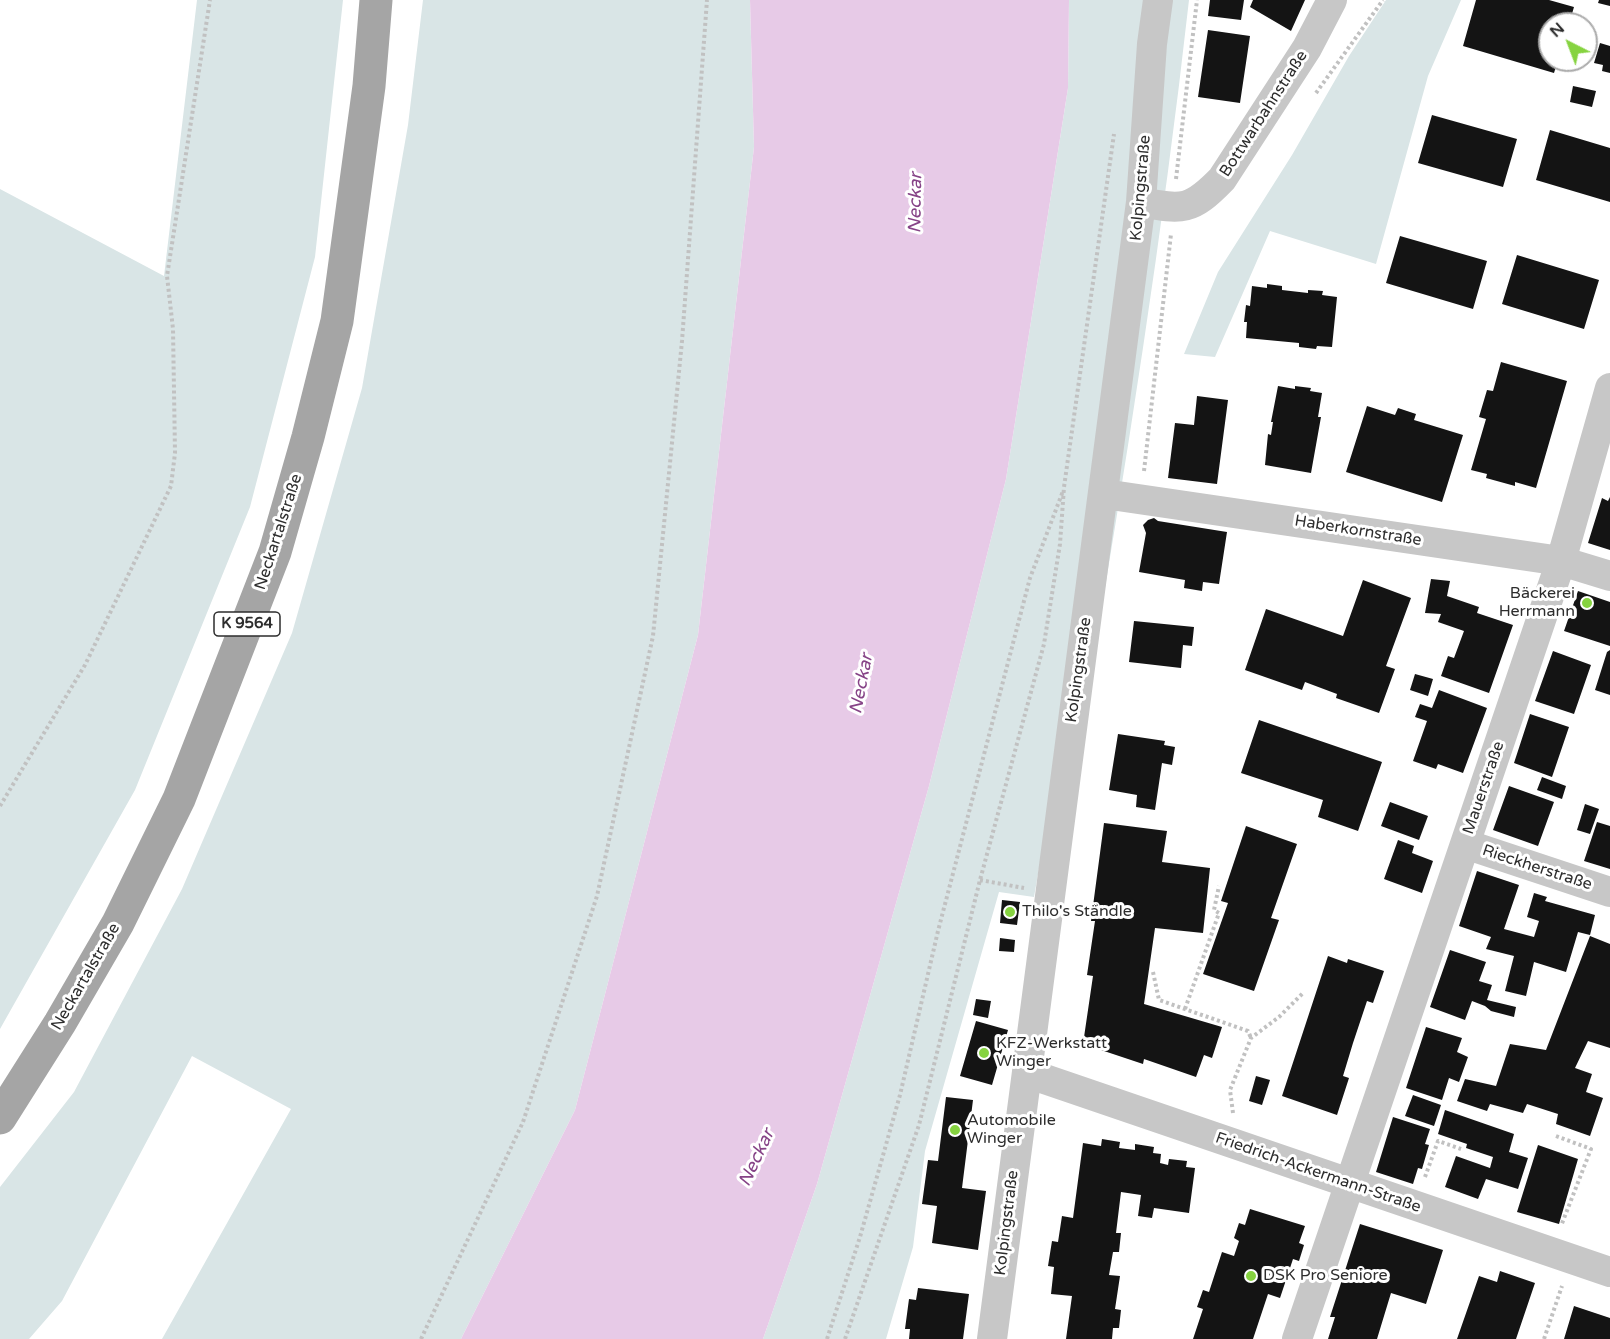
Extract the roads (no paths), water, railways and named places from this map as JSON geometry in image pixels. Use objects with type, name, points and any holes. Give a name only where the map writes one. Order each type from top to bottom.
[{"type":"main road","name":"Neckartalstraße","points":[[0,1118],[60,1023],[118,922],[179,799],[275,552],[308,436],[337,321],[369,86],[376,0]]},
{"type":"street","name":"Kolpingstraße","points":[[992,1339],[1141,202],[1152,44],[1158,0]]},
{"type":"street","name":"Bottwarbahnstraße","points":[[1141,202],[1173,208],[1189,205],[1207,195],[1222,179],[1307,48],[1332,0]]},
{"type":"street","name":"Mauerstraße","points":[[1297,1339],[1561,561],[1610,388]]},
{"type":"street","name":"Haberkornstraße","points":[[1104,494],[1561,561],[1610,576]]},
{"type":"street","name":"Rieckherstraße","points":[[1465,844],[1610,892]]},
{"type":"street","name":"Friedrich-Ackermann-Straße","points":[[1027,1073],[1610,1272]]},
{"type":"water","name":"Neckar","points":[[750,0],[1069,0],[1068,88],[1006,479],[929,786],[817,1184],[763,1339],[461,1339],[575,1110],[698,635],[754,147]]},
{"type":"place","name":"Bäckerei Herrmann","points":[[1587,603]]},
{"type":"place","name":"Thilo's Ständle","points":[[1010,912]]},
{"type":"place","name":"KFZ-Werkstatt Winger","points":[[984,1053]]},
{"type":"place","name":"Automobile Winger","points":[[955,1130]]},
{"type":"place","name":"DSK Pro Seniore","points":[[1251,1276]]}]
